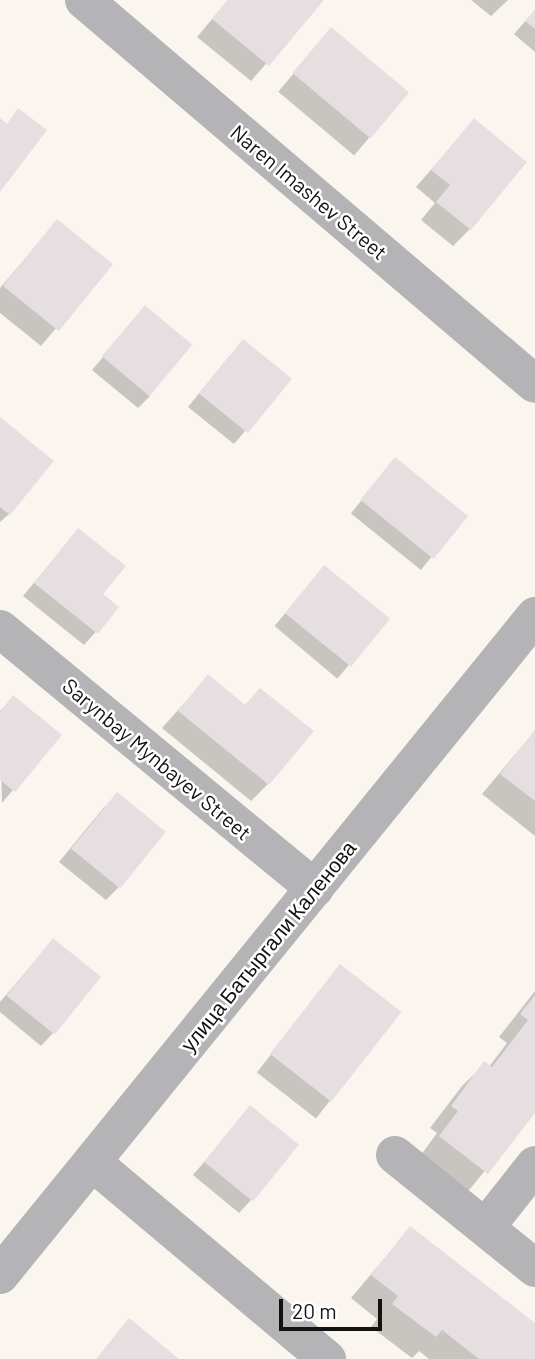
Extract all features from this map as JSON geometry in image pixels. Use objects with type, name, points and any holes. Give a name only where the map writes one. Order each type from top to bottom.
[{"type":"street","name":"Naren Imashev Street","points":[[84,0],[535,384]]},
{"type":"street","name":"улица Батыргали Каленова","points":[[0,1275],[535,616]]},
{"type":"street","name":"Sarynbay Mynbayev Street","points":[[0,629],[315,889]]},
{"type":"street","points":[[395,1155],[535,1268]]},
{"type":"street","points":[[93,1161],[327,1359]]},
{"type":"street","points":[[486,1227],[535,1165]]},
{"type":"building","points":[[228,0],[324,0],[269,66],[212,19]]},
{"type":"building","points":[[535,10],[535,29],[525,21]]},
{"type":"building","points":[[331,27],[409,93],[371,139],[292,73]]},
{"type":"building","points":[[18,108],[47,130],[0,192],[0,118],[7,124]]},
{"type":"building","points":[[474,118],[527,162],[471,230],[436,202],[450,185],[431,170]]},
{"type":"building","points":[[57,219],[113,264],[59,331],[3,286]]},
{"type":"building","points":[[145,305],[192,345],[149,396],[102,356]]},
{"type":"building","points":[[243,339],[292,379],[248,433],[199,393]]},
{"type":"building","points":[[0,417],[54,461],[10,515],[0,507]]},
{"type":"building","points":[[395,457],[468,516],[433,559],[360,500]]},
{"type":"building","points":[[78,528],[126,566],[103,594],[119,607],[98,634],[34,583]]},
{"type":"building","points":[[324,565],[390,618],[351,667],[285,613]]},
{"type":"building","points":[[208,674],[245,705],[260,688],[314,731],[269,785],[178,711]]},
{"type":"building","points":[[13,695],[62,735],[15,792],[0,780],[0,712]]},
{"type":"building","points":[[535,730],[535,801],[500,774]]},
{"type":"building","points":[[117,792],[166,832],[120,888],[71,849]]},
{"type":"building","points":[[53,938],[101,977],[55,1035],[6,996]]},
{"type":"building","points":[[340,964],[401,1012],[331,1102],[270,1054]]},
{"type":"building","points":[[535,995],[535,1113],[488,1174],[439,1136],[458,1111],[451,1106],[484,1061],[492,1067],[528,1020],[520,1014]]},
{"type":"building","points":[[250,1105],[299,1145],[253,1201],[204,1162]]},
{"type":"building","points":[[410,1226],[535,1323],[535,1359],[479,1359],[442,1330],[436,1337],[392,1304],[398,1296],[371,1275]]},
{"type":"building","points":[[129,1318],[179,1359],[96,1359]]}]
